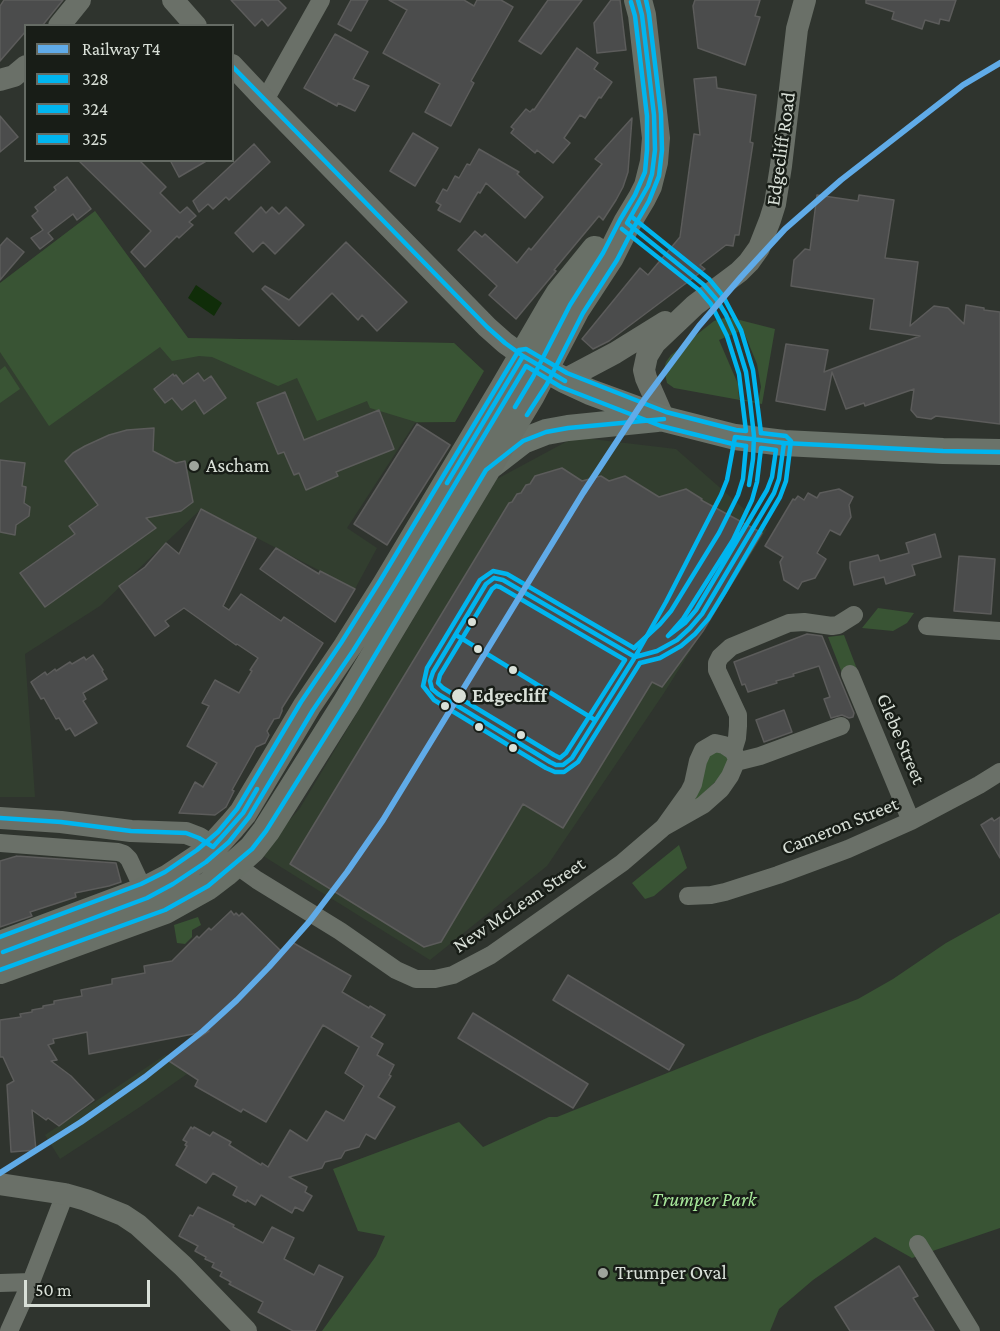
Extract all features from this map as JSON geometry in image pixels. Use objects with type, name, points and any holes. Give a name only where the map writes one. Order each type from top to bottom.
[{"type":"main road","points":[[0,970],[165,910],[208,885],[236,865],[252,849],[274,818],[359,683],[544,369],[560,293],[601,244],[627,223],[648,186],[656,150],[642,15],[638,0]]},
{"type":"main road","points":[[544,369],[610,399],[664,418],[735,437],[784,443],[943,452],[1000,452]]},
{"type":"main road","points":[[0,945],[144,891],[169,878],[213,847],[243,813],[307,706],[386,585],[544,369]]},
{"type":"main road","points":[[486,470],[523,441],[549,431],[664,418]]},
{"type":"main road","points":[[213,847],[236,865]]},
{"type":"street","points":[[61,24],[80,0]]},
{"type":"street","points":[[172,0],[194,24]]},
{"type":"street","points":[[265,100],[321,0]]},
{"type":"street","name":"Edgecliff Road","points":[[544,369],[610,357],[695,304],[739,272],[759,248],[775,204],[797,29],[805,0]]},
{"type":"street","points":[[234,67],[487,327],[505,343],[544,369]]},
{"type":"street","points":[[0,80],[14,76],[24,68]]},
{"type":"street","name":"Edgecliff Road","points":[[664,418],[646,378],[645,363],[655,343],[695,304]]},
{"type":"street","points":[[841,726],[760,756],[729,752],[726,731],[730,710],[728,692],[719,676],[717,663],[730,647],[789,623],[804,622],[832,626],[854,615]]},
{"type":"street","points":[[927,626],[1000,631]]},
{"type":"street","name":"Glebe Street","points":[[850,674],[911,821]]},
{"type":"street","name":"New McLean Street","points":[[236,865],[396,970],[416,979],[435,980],[453,975],[491,955],[622,863],[664,827],[703,805],[726,783],[729,752],[711,744],[704,750],[698,761],[689,792],[664,827]]},
{"type":"street","name":"Cameron Street","points":[[688,896],[725,892],[848,849],[911,821],[1000,772]]},
{"type":"street","points":[[0,818],[61,822],[131,831],[186,833],[213,847]]},
{"type":"street","points":[[0,843],[124,854],[129,859],[144,891]]},
{"type":"street","points":[[0,1184],[64,1194],[123,1215],[138,1225],[183,1266],[246,1331]]},
{"type":"street","points":[[9,1331],[31,1282],[64,1194]]},
{"type":"street","points":[[918,1244],[971,1331]]},
{"type":"street","points":[[0,1283],[31,1282]]},
{"type":"shaded area","name":"Ascham","points":[[95,211],[188,338],[454,343],[484,371],[455,422],[415,423],[347,528],[377,548],[355,589],[201,509],[100,606],[25,654],[35,797],[0,797],[0,283]]},
{"type":"shaded area","points":[[196,285],[222,303],[214,316],[188,298]]},
{"type":"shaded area","points":[[575,437],[676,449],[767,529],[664,693],[547,866],[430,960],[260,854],[300,808],[497,479]]},
{"type":"shaded area","points":[[165,1055],[171,1056],[166,1059],[187,1074],[60,1159],[45,1135]]},
{"type":"green space","points":[[95,211],[188,338],[454,343],[484,371],[455,422],[416,422],[370,408],[367,401],[317,421],[297,378],[278,386],[212,357],[199,356],[172,361],[160,347],[49,426],[0,352],[0,283]]},
{"type":"green space","points":[[728,317],[775,329],[762,404],[674,388],[667,383],[664,369],[671,355],[714,321]],"holes":[[[743,330],[757,364],[761,387],[758,402],[739,399],[738,384],[719,340]]]},
{"type":"green space","points":[[5,366],[20,389],[0,403],[0,370]]},
{"type":"green space","points":[[878,608],[914,613],[907,623],[893,631],[862,628]]},
{"type":"green space","points":[[844,635],[860,677],[846,683],[828,637]]},
{"type":"green space","points":[[708,746],[736,762],[693,803]]},
{"type":"green space","points":[[679,845],[687,868],[654,896],[645,899],[632,883]]},
{"type":"green space","name":"Trumper Park","points":[[1000,913],[1000,1228],[912,1258],[875,1237],[813,1280],[779,1309],[770,1331],[322,1331],[376,1256],[385,1236],[358,1231],[333,1169],[459,1122],[483,1147],[549,1117],[557,1117],[858,999],[893,979],[946,943]]},
{"type":"green space","points":[[198,917],[201,925],[192,930],[192,937],[185,944],[177,943],[174,925]]},
{"type":"building","points":[[4,0],[63,0],[44,24],[24,24],[24,33],[0,61],[0,6]]},
{"type":"building","points":[[231,0],[278,0],[286,8],[268,26],[262,19],[255,26]]},
{"type":"building","points":[[351,0],[368,0],[351,31],[338,24]]},
{"type":"building","points":[[389,0],[464,0],[474,6],[477,0],[501,0],[513,7],[471,81],[474,83],[451,126],[425,112],[440,84],[383,53],[407,10]]},
{"type":"building","points":[[548,0],[582,0],[541,54],[519,41]]},
{"type":"building","points":[[611,0],[620,0],[626,50],[597,53],[594,23]]},
{"type":"building","points":[[695,0],[760,0],[755,16],[760,17],[745,65],[698,48],[693,6]]},
{"type":"building","points":[[866,0],[956,0],[949,21],[940,19],[939,24],[925,20],[922,29],[892,19],[894,12],[866,3]]},
{"type":"building","points":[[335,34],[368,52],[353,79],[369,86],[355,111],[338,103],[337,106],[304,88]]},
{"type":"building","points":[[577,48],[598,63],[594,69],[612,82],[585,118],[580,115],[564,138],[570,143],[553,163],[537,150],[535,153],[511,133],[514,129],[511,127],[526,109],[530,112],[534,110]]},
{"type":"building","points":[[716,77],[717,88],[756,95],[750,142],[753,143],[739,235],[735,235],[733,246],[726,245],[700,265],[705,269],[609,341],[593,349],[582,339],[640,268],[648,275],[680,237],[694,134],[700,135],[694,79]]},
{"type":"building","points":[[0,116],[18,137],[0,152]]},
{"type":"building","points":[[632,118],[628,172],[616,200],[603,220],[599,216],[516,319],[489,295],[497,286],[458,250],[475,231],[482,237],[485,234],[517,263],[529,248],[531,250],[602,164],[595,159]]},
{"type":"building","points":[[413,133],[438,148],[415,186],[390,171]]},
{"type":"building","points":[[254,144],[270,162],[229,200],[226,197],[213,209],[208,204],[199,212],[193,201]]},
{"type":"building","points":[[479,149],[519,172],[517,174],[543,197],[525,218],[486,183],[460,222],[438,210],[441,205],[436,202],[443,189],[447,191],[455,176],[459,178]]},
{"type":"building","points":[[80,162],[141,162],[166,187],[160,193],[180,213],[187,207],[196,216],[189,222],[193,225],[179,238],[177,236],[145,267],[131,252],[151,231]]},
{"type":"building","points":[[171,162],[205,162],[179,177]]},
{"type":"building","points":[[67,177],[91,209],[77,220],[73,214],[48,233],[53,239],[40,249],[31,238],[43,230],[32,216],[38,211],[35,207],[56,190],[54,187]]},
{"type":"building","points":[[817,195],[858,201],[859,195],[894,200],[885,258],[918,262],[910,326],[934,306],[948,308],[964,324],[966,305],[1000,312],[1000,424],[936,416],[931,419],[917,417],[911,410],[914,389],[865,406],[864,403],[846,409],[832,372],[825,410],[776,401],[786,344],[828,350],[824,372],[920,336],[870,329],[874,299],[791,286],[794,260],[805,249],[810,250]]},
{"type":"building","points":[[261,207],[266,213],[272,207],[279,214],[286,207],[304,225],[275,254],[263,242],[253,252],[235,233]]},
{"type":"building","points":[[7,238],[24,252],[0,280],[0,246]]},
{"type":"building","points":[[346,242],[407,302],[377,331],[362,315],[358,320],[332,293],[299,326],[262,289],[265,286],[289,300]]},
{"type":"building","points":[[198,373],[204,381],[211,376],[226,398],[204,414],[195,400],[182,410],[172,398],[165,403],[154,389],[173,374],[183,384]]},
{"type":"building","points":[[285,392],[304,440],[379,410],[394,449],[336,472],[338,476],[306,490],[299,473],[294,475],[284,452],[278,454],[257,403]]},
{"type":"building","points":[[417,424],[450,445],[387,545],[354,524]]},
{"type":"building","points":[[154,428],[153,451],[176,463],[185,461],[193,502],[181,511],[146,518],[156,528],[45,607],[20,573],[75,534],[69,526],[98,505],[65,461],[73,453],[109,435],[127,430]]},
{"type":"building","points":[[0,460],[25,463],[22,486],[26,487],[24,503],[30,507],[29,516],[16,525],[15,535],[0,532]]},
{"type":"building","points":[[562,468],[582,481],[601,476],[609,481],[625,476],[659,497],[686,489],[701,500],[762,533],[703,631],[662,687],[652,682],[563,828],[523,804],[441,942],[424,947],[290,864],[509,503],[521,493],[526,485],[530,484],[535,476]]},
{"type":"building","points":[[839,489],[853,497],[849,505],[851,517],[840,535],[830,530],[817,553],[826,559],[815,578],[802,582],[798,589],[784,580],[780,562],[783,557],[765,546],[793,499],[795,500],[798,496],[804,500],[808,493],[817,498],[820,493]]},
{"type":"building","points":[[201,509],[256,538],[223,606],[229,610],[241,594],[281,621],[284,617],[323,643],[282,708],[279,718],[274,719],[267,731],[269,735],[265,743],[256,747],[232,790],[234,791],[226,807],[215,815],[179,813],[195,782],[203,787],[217,763],[187,746],[209,706],[202,703],[215,680],[239,693],[258,658],[184,608],[165,621],[169,626],[155,636],[119,586],[145,567],[166,543],[179,554]]},
{"type":"building","points":[[935,534],[941,557],[912,565],[915,575],[886,584],[884,577],[854,585],[850,562],[878,555],[880,561],[909,553],[906,543]]},
{"type":"building","points":[[276,548],[319,574],[320,571],[355,589],[335,622],[260,569]]},
{"type":"building","points":[[959,556],[995,559],[991,614],[954,611]]},
{"type":"building","points":[[807,634],[822,636],[854,713],[853,717],[842,715],[831,718],[824,699],[830,697],[819,666],[748,692],[745,684],[742,685],[734,662]]},
{"type":"building","points":[[93,655],[107,679],[83,693],[86,699],[83,701],[97,723],[75,736],[70,728],[66,730],[59,718],[56,719],[44,698],[41,699],[31,682],[45,672],[47,675],[70,662],[72,664],[84,657],[86,660]]},
{"type":"building","points":[[784,710],[792,732],[764,742],[756,720]]},
{"type":"building","points":[[1000,817],[1000,858],[981,825],[992,818],[994,821]]},
{"type":"building","points":[[17,856],[116,863],[121,882],[75,893],[76,897],[30,912],[32,916],[0,927],[0,861]]},
{"type":"building","points":[[231,911],[234,915],[236,913],[239,916],[242,913],[281,951],[290,941],[351,976],[342,992],[385,1015],[371,1037],[383,1044],[377,1055],[394,1065],[389,1075],[391,1076],[378,1097],[395,1107],[375,1139],[366,1134],[359,1147],[345,1151],[341,1158],[325,1162],[322,1168],[289,1177],[307,1187],[305,1192],[312,1196],[303,1211],[295,1207],[292,1213],[261,1195],[255,1205],[247,1200],[246,1202],[233,1195],[237,1187],[213,1173],[206,1183],[176,1165],[187,1146],[185,1145],[187,1142],[183,1140],[191,1127],[210,1136],[213,1132],[231,1142],[229,1145],[268,1167],[290,1130],[307,1141],[326,1111],[344,1121],[364,1086],[345,1073],[359,1047],[323,1025],[266,1122],[243,1109],[241,1112],[195,1086],[198,1080],[166,1059],[209,1031],[89,1054],[87,1032],[53,1039],[54,1043],[48,1045],[57,1060],[51,1061],[71,1076],[94,1100],[59,1126],[32,1110],[36,1150],[11,1152],[7,1085],[14,1081],[3,1057],[0,1057],[0,1020],[21,1017],[20,1014],[54,1004],[54,1001],[82,996],[81,990],[112,984],[112,979],[145,973],[144,966],[172,961],[197,936],[199,938],[209,928],[211,930]]},
{"type":"building","points":[[568,975],[684,1045],[669,1070],[553,1000]]},
{"type":"building","points":[[473,1013],[588,1084],[573,1108],[458,1038]]},
{"type":"building","points":[[198,1207],[263,1243],[272,1227],[294,1238],[284,1259],[314,1275],[319,1265],[343,1277],[315,1331],[293,1331],[258,1312],[263,1302],[229,1284],[231,1282],[220,1276],[222,1272],[212,1267],[214,1263],[195,1251],[198,1246],[179,1236],[190,1215],[193,1216]]},
{"type":"building","points":[[899,1266],[918,1296],[913,1298],[934,1331],[850,1331],[835,1307]]},
{"type":"rail line","name":"T4","points":[[0,1173],[81,1122],[145,1077],[203,1031],[269,967],[309,922],[383,820],[583,493],[644,400],[699,326],[785,229],[841,180],[963,85],[1000,63]]},
{"type":"transit line","name":"328","points":[[638,0],[642,15],[654,115],[655,150],[648,186],[627,223],[704,285],[726,315],[746,372],[750,401],[754,436],[749,485]]},
{"type":"transit line","name":"324","points":[[527,415],[547,384],[583,313],[617,260],[649,201],[659,176],[662,150],[661,114],[646,0]]},
{"type":"transit line","name":"325","points":[[515,407],[570,305],[603,253],[645,172],[647,116],[635,16],[631,2]]},
{"type":"transit line","name":"328","points":[[234,68],[487,327],[523,356],[565,381]]},
{"type":"transit line","name":"324","points":[[632,217],[709,279],[723,296],[741,330],[753,370],[761,433]]},
{"type":"transit line","name":"325","points":[[0,937],[141,884],[165,872],[218,832],[237,809],[301,702],[380,581],[519,350],[526,349],[567,373],[666,412],[746,431],[739,374],[727,336],[711,304],[699,290],[622,229]]},
{"type":"transit line","name":"328","points":[[447,483],[523,356]]},
{"type":"transit line","name":"324","points":[[3,952],[147,898],[206,862],[229,842],[249,817],[313,710],[392,589],[526,366],[561,387],[661,426],[746,446]]},
{"type":"transit line","name":"328","points":[[0,970],[165,910],[208,886],[252,849],[266,831],[347,702],[486,470],[523,441],[546,432],[664,419]]},
{"type":"transit line","name":"325","points":[[640,663],[660,658],[681,646],[708,619],[780,497],[786,481],[791,441],[786,436],[761,433]]},
{"type":"transit line","name":"328","points":[[635,657],[721,495],[727,480],[735,437],[784,443]]},
{"type":"transit line","name":"328","points":[[635,657],[657,651],[677,640],[702,614],[774,493],[779,479],[784,443]]},
{"type":"transit line","name":"328","points":[[784,443],[1000,452]]},
{"type":"transit line","name":"325","points":[[634,648],[671,611],[719,533],[738,495],[743,479],[746,446]]},
{"type":"transit line","name":"324","points":[[761,448],[776,450],[772,477],[767,490],[696,610],[685,623],[668,636],[683,619],[733,540],[752,500],[757,482],[761,448]]},
{"type":"transit line","name":"324","points":[[634,648],[507,574],[493,571],[480,580],[427,668],[423,686],[434,700],[546,768],[555,772],[564,772],[578,762],[640,663]]},
{"type":"transit line","name":"328","points":[[494,578],[503,580],[635,657],[572,758],[563,765],[550,762],[432,689],[430,681],[433,672],[486,584],[494,578]]},
{"type":"transit line","name":"325","points":[[496,586],[625,660],[566,753],[560,758],[438,683],[440,675],[496,586]]},
{"type":"transit line","name":"328","points":[[456,635],[595,720]]},
{"type":"transit line","name":"328","points":[[0,818],[61,822],[131,831],[186,833],[213,847],[243,813],[257,789]]},
{"type":"place","name":"Ascham","points":[[194,466]]},
{"type":"place","name":"Edgecliff","points":[[459,696]]},
{"type":"place","name":"Trumper Oval","points":[[603,1273]]}]
